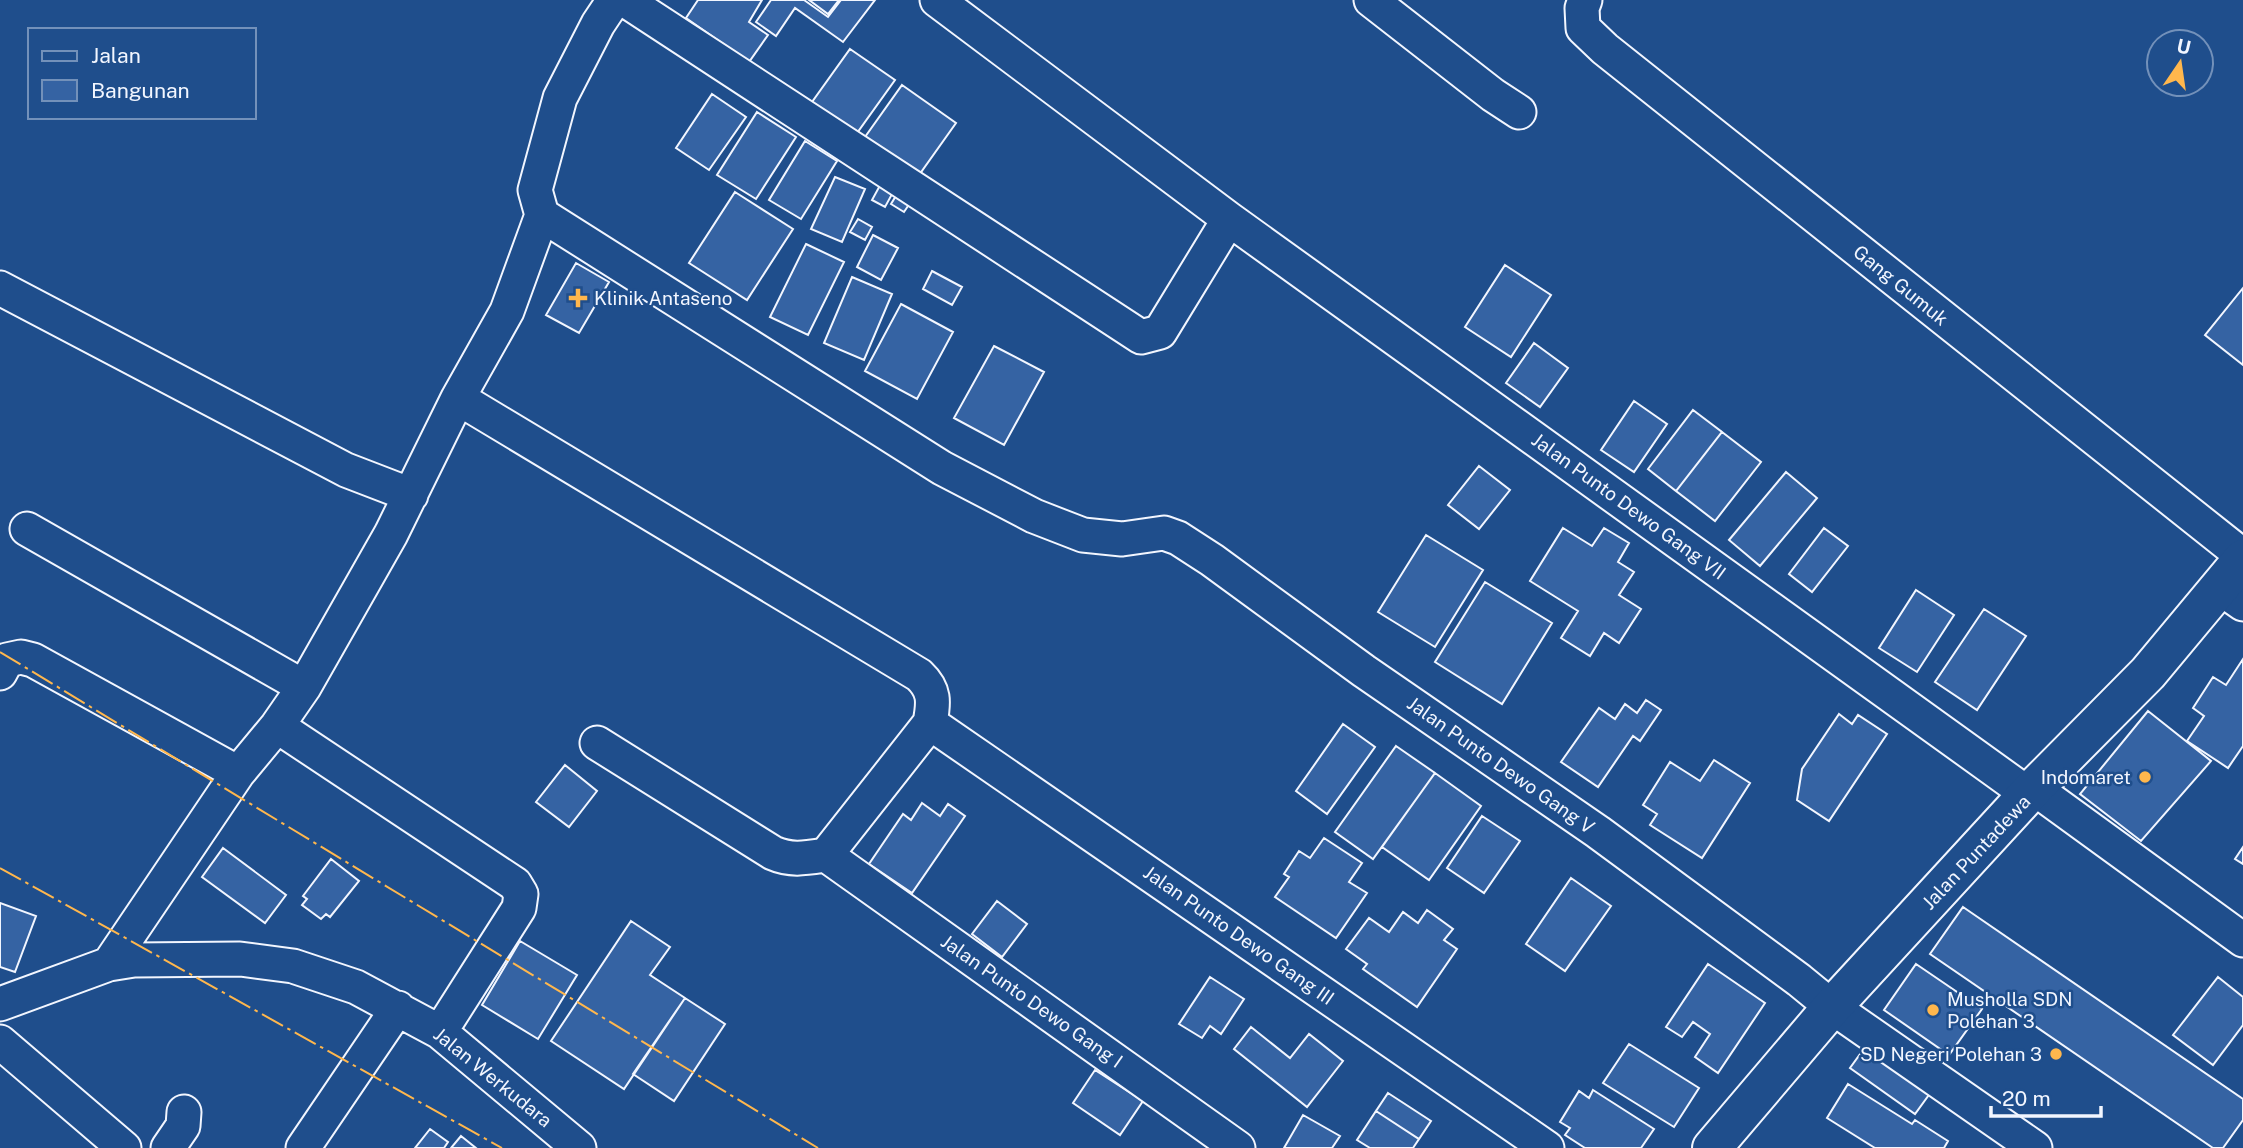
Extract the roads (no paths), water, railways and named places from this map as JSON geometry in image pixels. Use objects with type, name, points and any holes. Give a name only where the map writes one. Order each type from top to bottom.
[{"type":"street","points":[[109,964],[237,773],[277,726],[304,687],[411,495],[457,398],[507,311],[542,215],[536,200],[536,181],[559,98],[598,24],[614,0]]},
{"type":"street","points":[[625,0],[1141,337],[1160,332],[1229,219]]},
{"type":"street","name":"Jalan Punto Dewo Gang VII","points":[[937,0],[1229,219],[2243,940]]},
{"type":"street","points":[[1371,0],[1519,112]]},
{"type":"street","name":"Gang Gumuk","points":[[1585,0],[1583,28],[1605,50],[2237,577]]},
{"type":"street","name":"Jalan Punto Dewo Gang V","points":[[542,215],[943,468],[1034,516],[1083,535],[1122,539],[1164,533],[1178,538],[1364,671],[1598,832],[1832,1007],[2035,1148]]},
{"type":"street","points":[[0,288],[346,470],[411,495]]},
{"type":"street","points":[[457,398],[919,675],[928,684],[933,696],[930,723],[826,855],[797,859],[773,853],[597,743]]},
{"type":"street","points":[[27,529],[304,687]]},
{"type":"street","name":"Jalan Puntadewa","points":[[1712,1148],[1832,1007],[2031,791],[2148,673],[2237,577]]},
{"type":"street","points":[[0,673],[7,660],[21,657],[33,660],[237,773]]},
{"type":"street","name":"Jalan Punto Dewo Gang III","points":[[930,723],[1547,1148]]},
{"type":"street","points":[[277,726],[515,884],[521,894],[519,908],[440,1032]]},
{"type":"street","name":"Jalan Punto Dewo Gang I","points":[[826,855],[1238,1148]]},
{"type":"street","name":"Jalan Werkudara","points":[[0,1004],[109,964],[148,958],[240,958],[293,966],[356,987],[440,1032],[579,1148]]},
{"type":"street","points":[[303,1148],[398,1008]]},
{"type":"street","points":[[0,1042],[124,1148]]},
{"type":"street","points":[[168,1148],[183,1126],[184,1112]]},
{"type":"place","name":"Klinik Antaseno","points":[[578,298]]},
{"type":"place","name":"Indomaret","points":[[2145,777]]},
{"type":"place","name":"Musholla SDN Polehan 3","points":[[1933,1010]]},
{"type":"place","name":"SD Negeri Polehan 3","points":[[2056,1054]]}]
